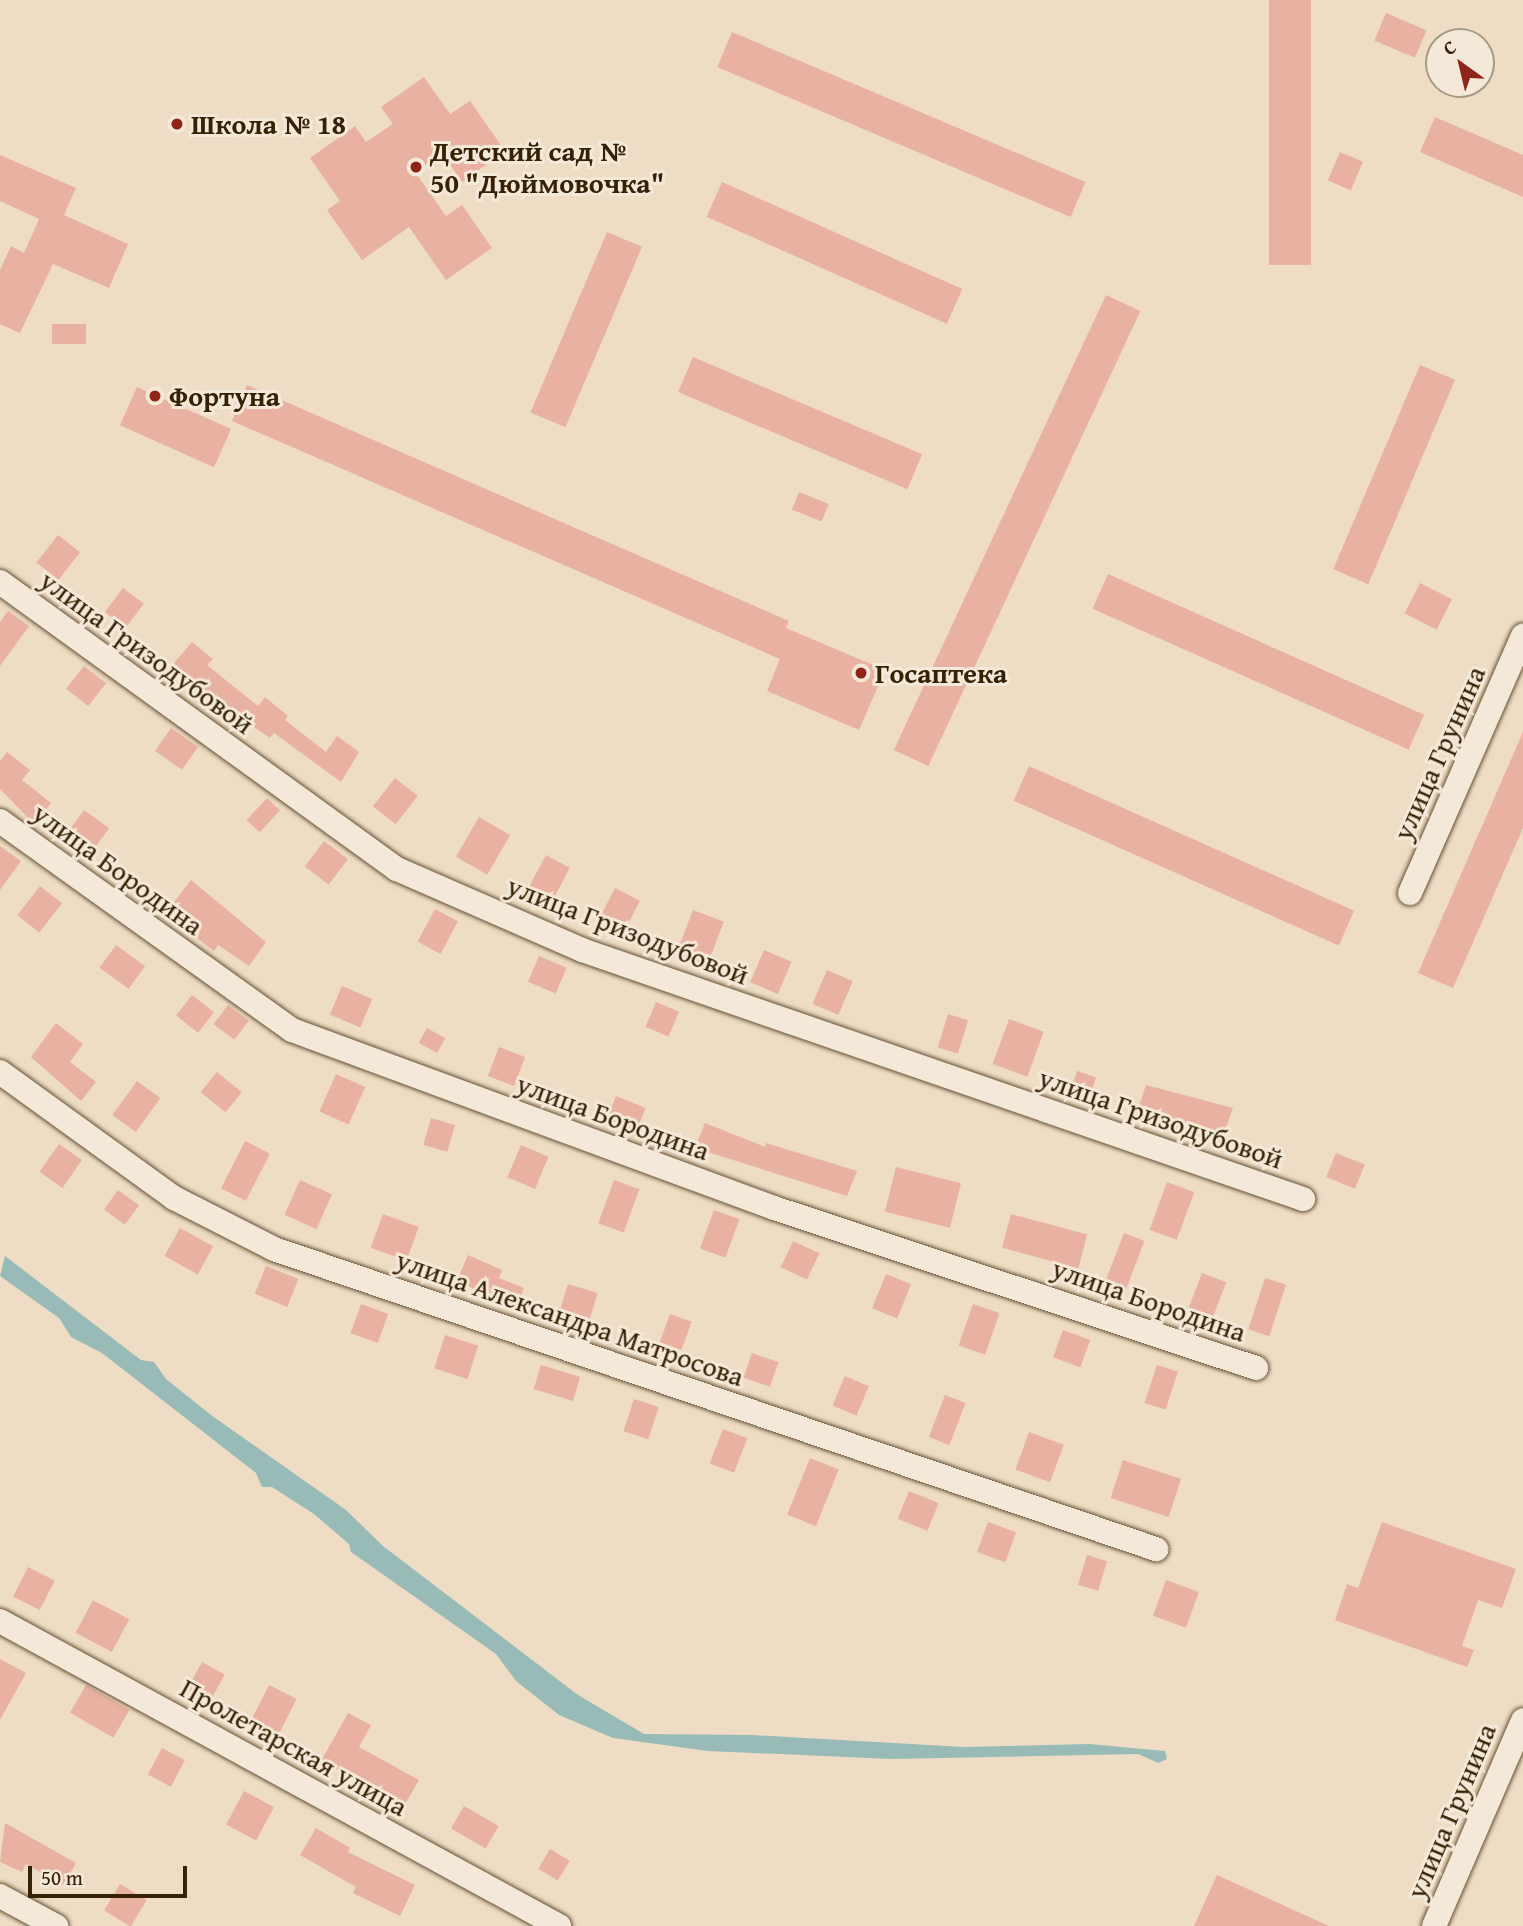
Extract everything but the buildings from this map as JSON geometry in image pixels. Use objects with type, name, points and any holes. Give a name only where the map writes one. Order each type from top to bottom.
[{"type":"street","name":"улица Гризодубовой","points":[[0,583],[397,869],[582,950],[1303,1199]]},
{"type":"street","name":"улица Грунина","points":[[1410,893],[1523,636]]},
{"type":"street","name":"улица Бородина","points":[[0,821],[292,1030],[774,1208],[1256,1368]]},
{"type":"street","name":"улица Александра Матросова","points":[[0,1072],[174,1198],[274,1249],[1156,1549]]},
{"type":"street","name":"Пролетарская улица","points":[[0,1621],[559,1926]]},
{"type":"street","name":"улица Грунина","points":[[1434,1926],[1523,1720]]},
{"type":"street","points":[[0,1896],[56,1926]]},
{"type":"water","points":[[5,1256],[141,1360],[154,1362],[166,1379],[211,1415],[346,1510],[383,1546],[578,1695],[644,1734],[751,1735],[964,1747],[1089,1744],[1165,1751],[1167,1759],[1158,1763],[1138,1754],[892,1759],[708,1751],[613,1738],[559,1715],[516,1681],[496,1654],[351,1552],[349,1544],[314,1514],[272,1487],[262,1487],[256,1473],[102,1353],[71,1337],[59,1318],[0,1276]]},
{"type":"place","name":"Школа № 18","points":[[177,124]]},
{"type":"place","name":"Детский сад № 50 \"Дюймовочка\"","points":[[416,167]]},
{"type":"place","name":"Фортуна","points":[[155,396]]},
{"type":"place","name":"Госаптека","points":[[861,673]]}]
